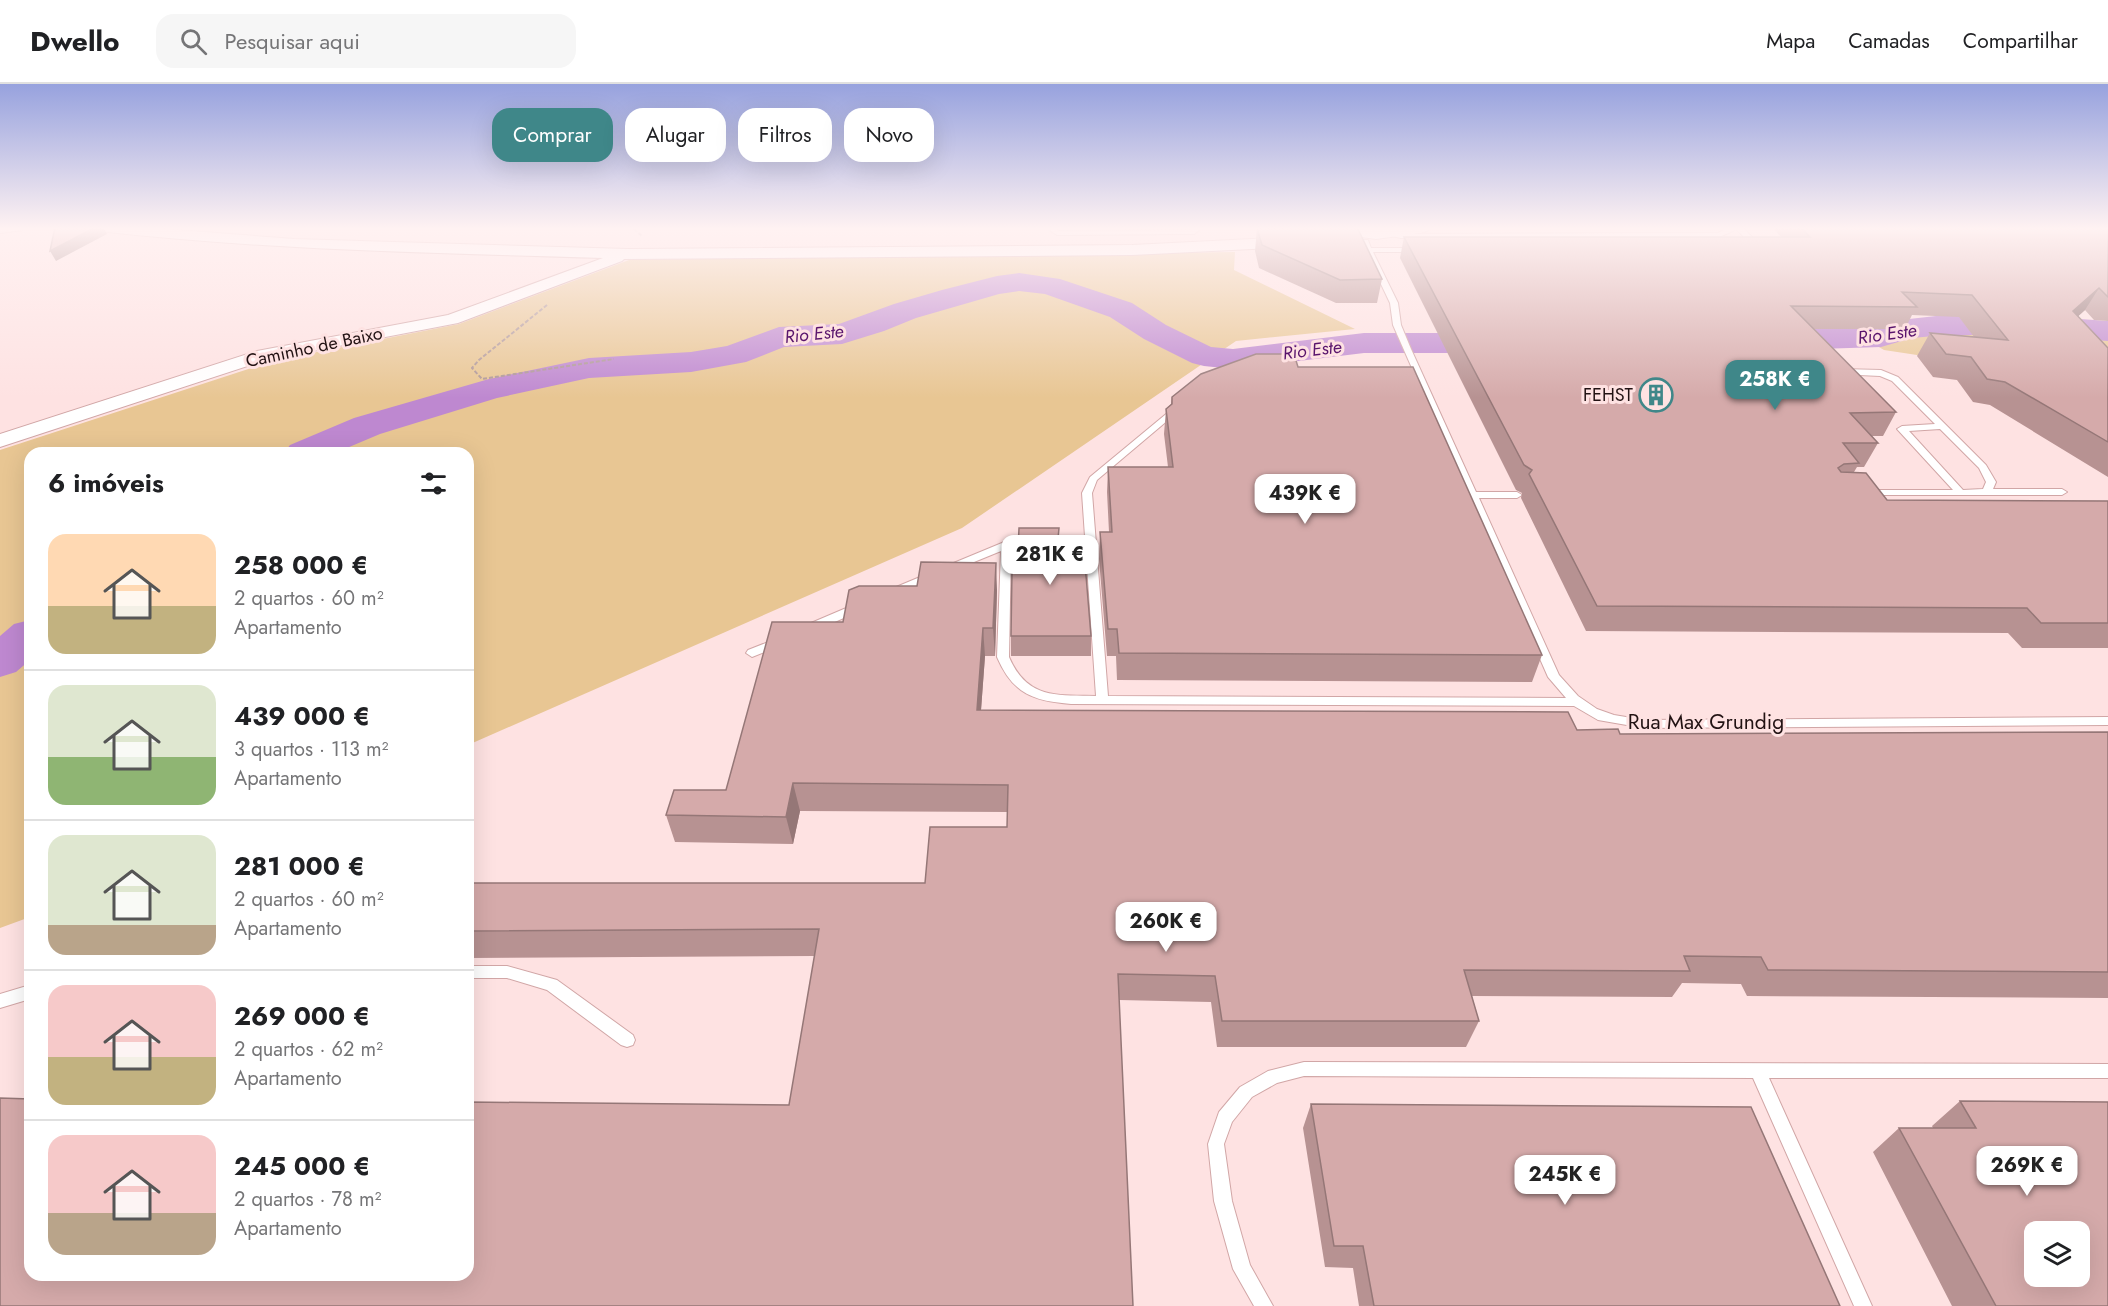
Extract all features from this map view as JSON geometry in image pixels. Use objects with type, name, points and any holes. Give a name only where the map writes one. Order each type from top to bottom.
[{"type":"street","name":"Caminho de Baixo","points":[[0,441],[263,355],[452,319],[545,284]]},
{"type":"lane","name":"Rua Max Grundig","points":[[1388,284],[1401,335],[1417,383],[1473,495],[1554,677],[1574,702],[1607,720],[1644,724],[2108,721]]},
{"type":"lane","points":[[1831,372],[1874,372],[1895,379],[1983,467],[1988,476],[1990,488],[1981,493]]},
{"type":"lane","points":[[1102,699],[1084,539],[1087,494],[1094,479],[1188,400]]},
{"type":"lane","points":[[1942,426],[1902,429],[1961,493]]},
{"type":"lane","points":[[1856,493],[2062,492]]},
{"type":"lane","points":[[1473,495],[1517,495]]},
{"type":"lane","points":[[753,653],[878,598],[1006,546],[1024,539],[1046,539]]},
{"type":"lane","points":[[1006,546],[1003,657],[1007,670],[1026,690],[1040,696],[1053,699],[1574,702]]},
{"type":"lane","points":[[474,972],[507,972],[552,985],[627,1040]]},
{"type":"lane","points":[[0,1001],[24,994]]},
{"type":"lane","points":[[1264,1306],[1242,1269],[1223,1201],[1216,1144],[1225,1118],[1246,1092],[1274,1076],[1304,1070],[2108,1071]]},
{"type":"lane","points":[[1758,1070],[1863,1306]]},
{"type":"path","points":[[559,284],[561,287],[544,309],[472,368],[482,379],[614,359]]},
{"type":"shaded area","points":[[565,284],[1263,284],[1355,329],[1236,341],[962,528],[474,742],[474,447],[24,447],[24,919],[0,928],[0,450],[276,360],[459,324]]},
{"type":"shaded area","points":[[1950,328],[2012,328],[2108,335],[2108,353],[1994,363],[1884,350],[1872,343],[1896,342],[1918,332]]},
{"type":"building","points":[[1429,284],[2108,284],[2108,297],[2099,288],[2073,311],[2108,348],[2108,442],[2005,382],[1987,379],[1971,357],[1946,354],[1930,333],[2008,340],[1972,295],[1902,292],[1917,307],[1791,306],[1896,412],[1850,413],[1878,443],[1843,443],[1859,463],[1844,464],[1838,468],[1841,472],[1866,473],[1887,500],[2108,501],[2108,623],[2041,623],[2027,608],[1597,606],[1529,474],[1532,470],[1524,465]]},
{"type":"building","points":[[1256,354],[1294,354],[1298,367],[1413,367],[1542,655],[1119,653],[1117,629],[1108,629],[1100,532],[1112,532],[1108,467],[1173,467],[1166,409],[1172,404],[1172,397],[1201,374]]},
{"type":"building","points":[[1019,528],[1059,528],[1058,539],[1083,539],[1091,636],[1011,636],[1012,570],[1017,570]]},
{"type":"building","points":[[921,562],[996,563],[993,628],[983,628],[977,710],[1568,712],[1577,730],[1618,729],[1620,734],[2108,732],[2108,972],[1768,970],[1761,957],[1684,956],[1690,971],[1464,970],[1479,1021],[1222,1021],[1215,976],[1118,974],[1133,1306],[0,1306],[0,1098],[24,1099],[24,1281],[474,1281],[474,1102],[789,1105],[819,929],[474,931],[474,883],[925,883],[930,827],[1007,827],[1008,785],[793,783],[786,817],[666,815],[674,790],[726,790],[772,622],[843,622],[849,590],[859,586],[917,586]]},
{"type":"building","points":[[1960,1101],[2108,1102],[2108,1306],[1996,1306],[1899,1128],[1976,1128]]},
{"type":"building","points":[[1311,1104],[1751,1107],[1840,1306],[1374,1306],[1363,1246],[1334,1246]]},
{"type":"waterway","name":"Rio Este","points":[[317,447],[367,426],[489,389],[589,368],[691,362],[734,355],[779,337],[842,334],[905,311],[1004,284]]},
{"type":"waterway","name":"Rio Este","points":[[1039,284],[1049,285],[1121,310],[1155,332],[1204,356],[1233,359],[1364,343],[1508,343]]},
{"type":"waterway","name":"Rio Este","points":[[1758,341],[1881,337],[1909,329],[1945,325],[2024,325],[2108,331]]},
{"type":"waterway","name":"Rio Este","points":[[0,661],[24,640]]},
{"type":"place","name":"FEHST","points":[[1656,395]]}]
